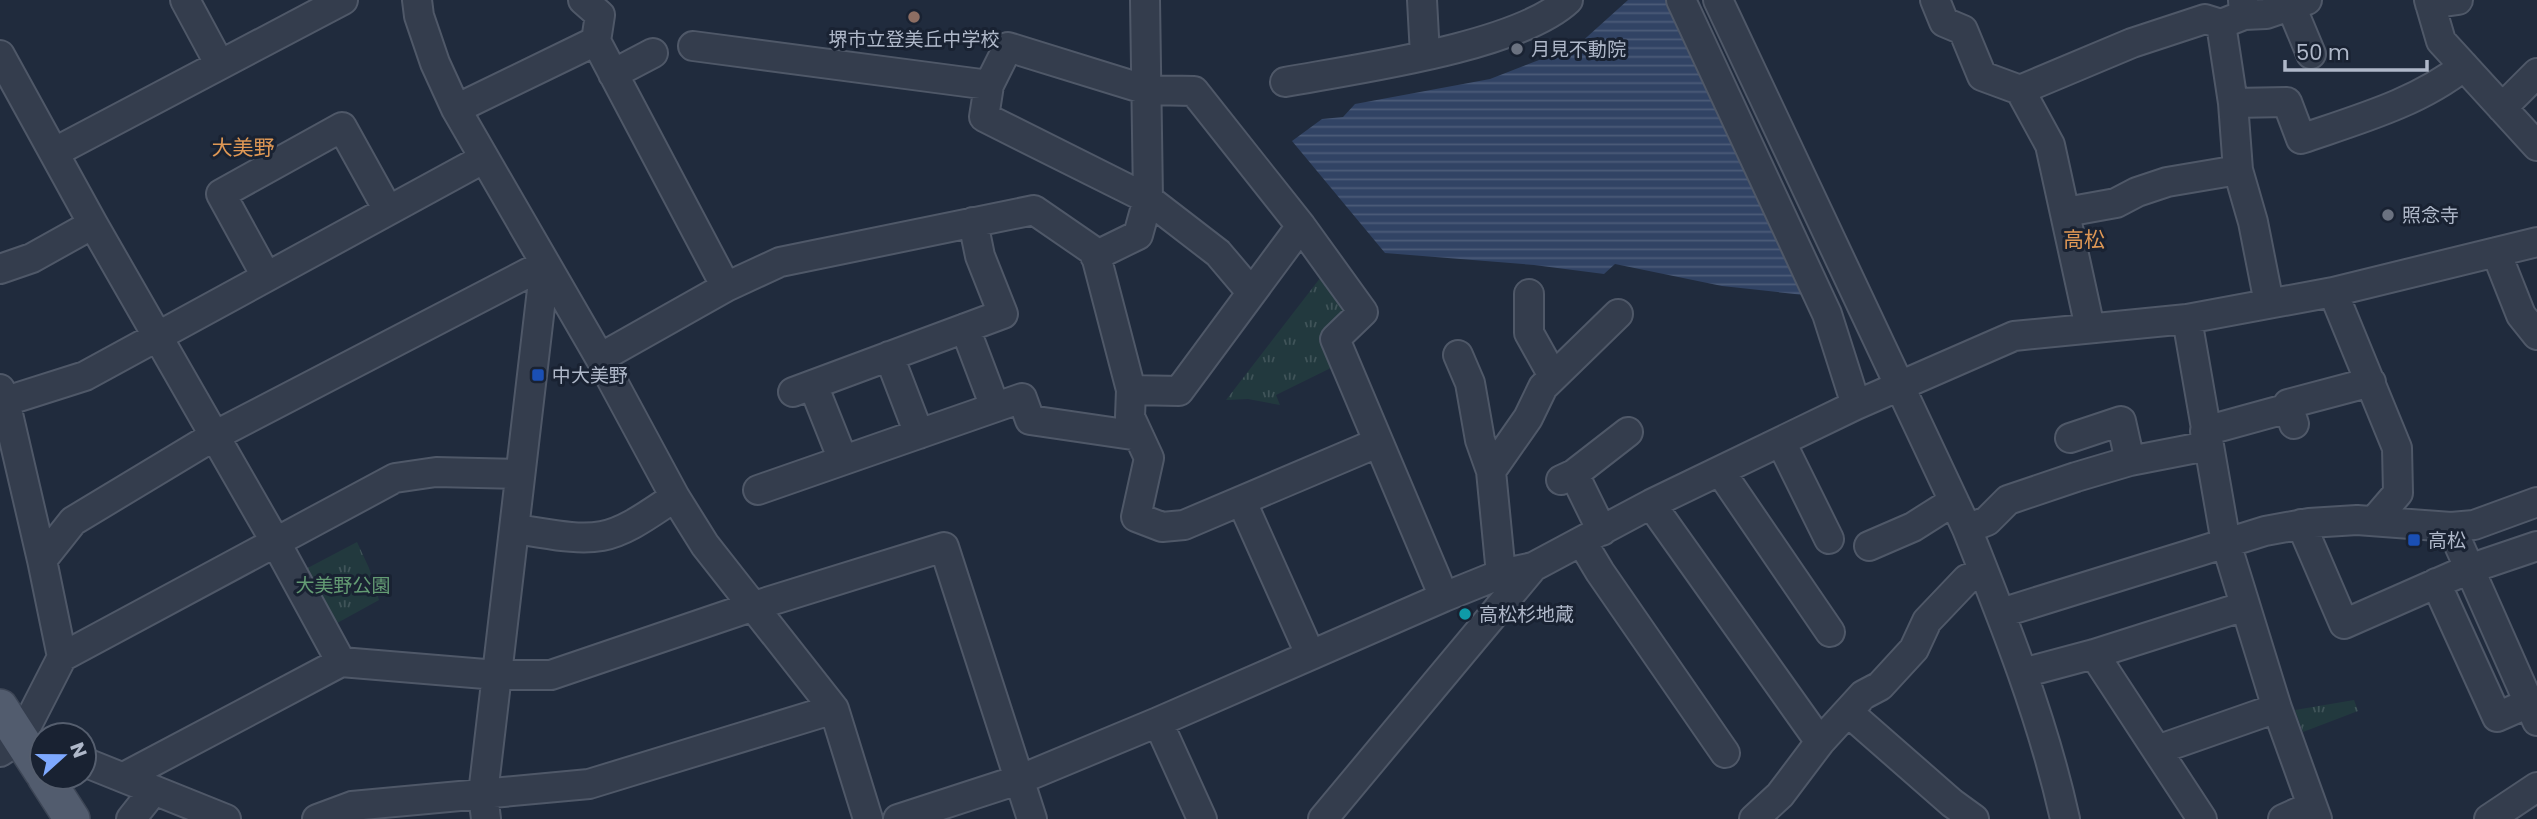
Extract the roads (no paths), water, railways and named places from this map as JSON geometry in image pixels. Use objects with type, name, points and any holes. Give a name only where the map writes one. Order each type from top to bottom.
[{"type":"main road","points":[[0,707],[21,746]]},
{"type":"main road","points":[[54,791],[72,819]]},
{"type":"street","points":[[185,0],[220,65]]},
{"type":"street","points":[[55,152],[344,0]]},
{"type":"street","points":[[417,0],[419,16],[435,63],[456,109],[600,358],[675,497],[705,545],[834,709],[868,819]]},
{"type":"street","points":[[583,0],[600,15],[596,41],[726,287]]},
{"type":"street","points":[[1095,256],[1138,235],[1148,199],[1145,0]]},
{"type":"street","points":[[1422,0],[1425,55]]},
{"type":"street","points":[[1285,82],[1425,55],[1533,23],[1568,0]]},
{"type":"street","points":[[1681,0],[1828,314],[1856,405]]},
{"type":"street","points":[[1718,0],[1967,529],[2001,613],[2039,721],[2066,819]]},
{"type":"street","points":[[1935,0],[1944,22],[1963,30],[1982,76],[2020,90],[2050,145],[2090,328]]},
{"type":"street","points":[[2439,2],[2441,41],[2537,146]]},
{"type":"street","points":[[2020,90],[2132,43],[2205,19],[2236,13],[2266,14],[2299,3],[2311,54]]},
{"type":"street","points":[[2236,13],[2233,103],[2238,170],[2253,222],[2269,303]]},
{"type":"street","points":[[456,109],[596,41]]},
{"type":"street","points":[[693,46],[989,85]]},
{"type":"street","points":[[1251,292],[1218,253],[1148,199],[984,117],[989,85],[1008,47],[1147,90],[1194,91],[1301,226],[1363,312],[1335,339],[1444,597]]},
{"type":"street","points":[[613,74],[653,54]]},
{"type":"street","points":[[0,55],[341,662]]},
{"type":"street","points":[[2233,103],[2287,102],[2301,139],[2399,104],[2448,79],[2464,66]]},
{"type":"street","points":[[2502,108],[2537,73]]},
{"type":"street","points":[[266,276],[221,194],[342,127],[388,210]]},
{"type":"street","points":[[21,746],[62,657],[42,560],[2,397],[85,376],[483,159]]},
{"type":"street","points":[[2066,212],[2116,203],[2137,192],[2168,182],[2238,170]]},
{"type":"street","points":[[600,358],[726,287],[780,262],[1034,210],[1095,252],[1131,390],[1130,417],[1149,458],[1136,517],[1162,527],[1184,525],[1377,443]]},
{"type":"street","points":[[843,460],[803,388],[1003,314],[980,256],[972,222]]},
{"type":"street","points":[[0,269],[32,258],[93,224]]},
{"type":"street","points":[[1131,390],[1179,391],[1301,226]]},
{"type":"street","points":[[898,819],[1021,779],[1444,597],[1502,574],[1533,567],[1651,505],[1856,405],[2014,335],[2187,319],[2333,292],[2537,242]]},
{"type":"street","points":[[2496,252],[2521,315],[2537,335]]},
{"type":"street","points":[[42,560],[73,521],[214,436],[545,264]]},
{"type":"street","points":[[485,807],[496,675],[545,264]]},
{"type":"street","points":[[2333,292],[2398,448],[2398,493],[2374,521]]},
{"type":"street","points":[[1529,294],[1529,332],[1553,376]]},
{"type":"street","points":[[1828,314],[1859,297]]},
{"type":"street","points":[[1491,471],[1528,418],[1543,387],[1618,314]]},
{"type":"street","points":[[2187,319],[2226,543],[2277,708],[2315,813],[2283,819]]},
{"type":"street","points":[[965,328],[995,407]]},
{"type":"street","points":[[1458,355],[1470,383],[1480,440],[1491,471],[1502,574]]},
{"type":"street","points":[[889,356],[919,434]]},
{"type":"street","points":[[1967,529],[1987,521],[2008,500],[2206,439],[2289,408],[2291,414],[2371,382]]},
{"type":"street","points":[[758,490],[1022,398],[1030,420],[1139,436]]},
{"type":"street","points":[[2070,438],[2120,421],[2130,461]]},
{"type":"street","points":[[1626,430],[1567,477],[1592,536],[1600,572],[1651,665],[1712,746]]},
{"type":"street","points":[[1781,442],[1829,539]]},
{"type":"street","points":[[1720,471],[1795,599],[1830,632]]},
{"type":"street","points":[[62,657],[395,478],[436,472],[520,474]]},
{"type":"street","points":[[514,529],[569,536],[603,536],[633,524],[675,497]]},
{"type":"street","points":[[1869,546],[1913,527],[1954,500]]},
{"type":"street","points":[[1242,502],[1310,654]]},
{"type":"street","points":[[2001,613],[2265,531],[2301,524],[2374,521],[2451,527],[2474,525],[2537,502]]},
{"type":"street","points":[[1651,505],[1821,743]]},
{"type":"street","points":[[2301,524],[2344,624],[2469,569],[2537,546]]},
{"type":"street","points":[[2436,583],[2497,718],[2533,712],[2451,527]]},
{"type":"street","points":[[124,777],[341,662],[496,675],[551,675],[754,606],[944,547],[1032,819]]},
{"type":"street","points":[[1323,819],[1533,567]]},
{"type":"street","points":[[1754,819],[1780,795],[1863,695],[1880,686],[1914,649],[1927,621],[1967,579],[1984,572]]},
{"type":"street","points":[[2022,673],[2094,654],[2245,606]]},
{"type":"street","points":[[2094,654],[2202,819]]},
{"type":"street","points":[[2157,750],[2277,708]]},
{"type":"street","points":[[317,819],[352,806],[485,807],[589,784],[834,709]]},
{"type":"street","points":[[1848,712],[1951,803],[1974,819]]},
{"type":"street","points":[[1158,722],[1202,819]]},
{"type":"street","points":[[98,767],[226,819]]},
{"type":"street","points":[[2489,819],[2537,787]]},
{"type":"street","points":[[131,819],[154,790]]},
{"type":"water","points":[[1628,0],[1666,0],[1804,295],[1722,286],[1615,264],[1604,274],[1534,265],[1385,253],[1292,141],[1322,119],[1343,117],[1355,104],[1490,79],[1578,45]]},
{"type":"place","name":"堺市立登美丘中学校","points":[[914,17]]},
{"type":"place","name":"月見不動院","points":[[1517,49]]},
{"type":"place","name":"照念寺","points":[[2388,215]]},
{"type":"place","name":"中大美野","points":[[538,375]]},
{"type":"place","name":"高松","points":[[2414,540]]},
{"type":"place","name":"高松杉地蔵","points":[[1465,614]]},
{"type":"district","name":"大美野","points":[[243,148]]},
{"type":"district","name":"高松","points":[[2084,240]]},
{"type":"park label","name":"大美野公園","points":[[343,585]]}]
